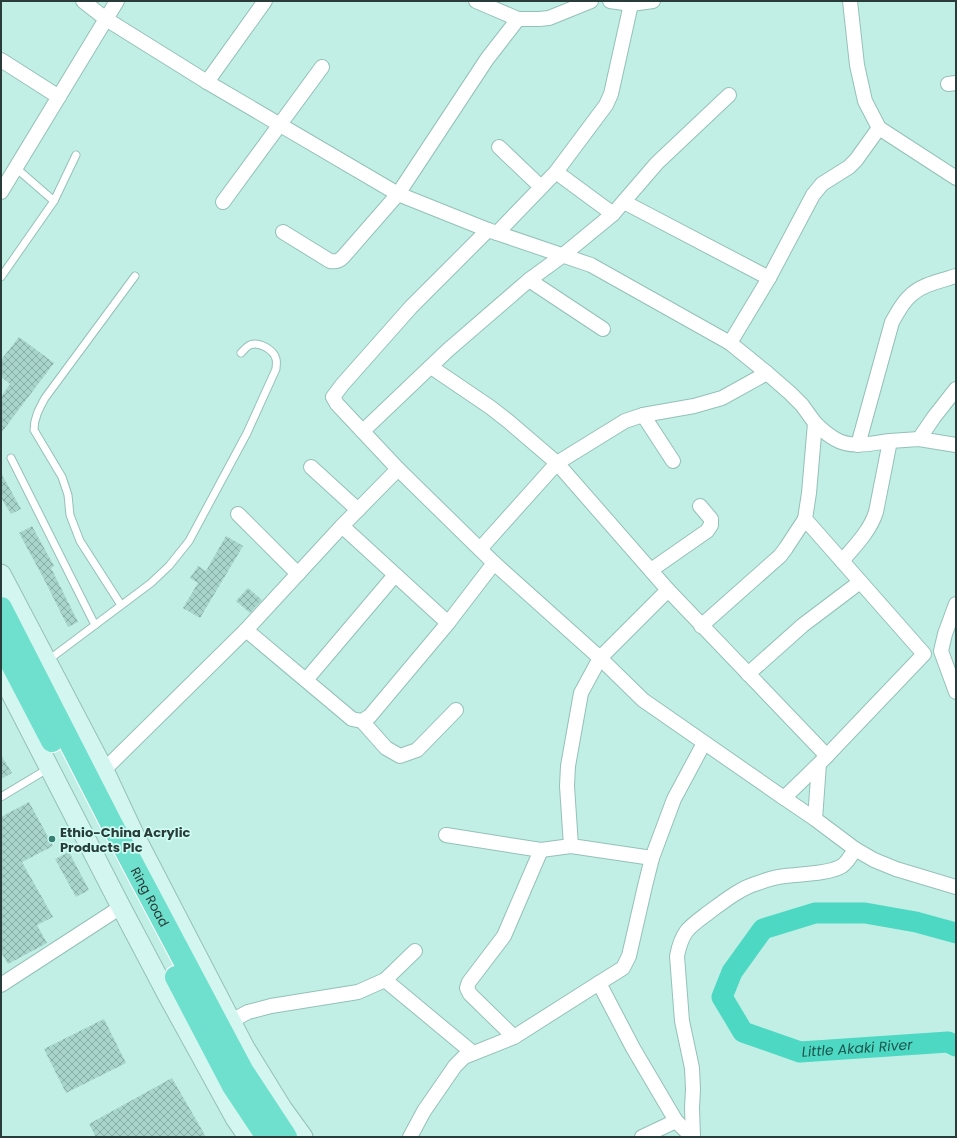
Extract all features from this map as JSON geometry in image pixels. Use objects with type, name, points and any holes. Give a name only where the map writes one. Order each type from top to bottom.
[{"type":"highway","name":"Ring Road","points":[[1,608],[111,824],[242,1070],[286,1137]]},
{"type":"highway","name":"Ring Road","points":[[1,643],[233,1086],[267,1137]]},
{"type":"street","points":[[83,1],[106,18],[207,82],[398,194],[492,231],[591,265],[730,343],[767,373],[802,405],[815,424],[835,440],[845,444],[858,446],[890,441],[919,439],[956,444]]},
{"type":"street","points":[[1,192],[117,1]]},
{"type":"street","points":[[207,82],[265,1]]},
{"type":"street","points":[[476,1],[518,20],[550,18],[591,1]]},
{"type":"street","points":[[610,1],[631,4],[653,1]]},
{"type":"street","points":[[850,1],[857,65],[865,101],[879,128],[956,178]]},
{"type":"street","points":[[631,4],[610,94],[606,105],[556,172],[411,307],[333,396],[334,399],[398,469],[494,563],[600,658],[643,700],[815,819],[855,849],[874,860],[896,869],[956,887]]},
{"type":"street","points":[[283,232],[330,261],[335,262],[343,257],[398,194],[487,59],[518,20]]},
{"type":"street","points":[[1,60],[59,97]]},
{"type":"street","points":[[223,202],[322,66]]},
{"type":"street","points":[[363,431],[448,350],[529,280],[562,256],[613,214],[657,163],[729,95]]},
{"type":"street","points":[[730,343],[769,278],[813,194],[822,184],[849,167],[856,160],[879,128]]},
{"type":"street","points":[[499,147],[541,187]]},
{"type":"street","points":[[556,172],[613,214]]},
{"type":"street","points":[[624,202],[769,278]]},
{"type":"street","points":[[858,446],[892,322],[910,295],[921,288],[956,276]]},
{"type":"street","points":[[529,280],[603,329]]},
{"type":"street","points":[[431,367],[490,407],[557,463],[668,590],[748,674],[823,760],[815,819]]},
{"type":"street","points":[[480,549],[557,463],[625,421],[643,415],[694,406],[722,398],[767,373]]},
{"type":"street","points":[[919,439],[956,389]]},
{"type":"street","points":[[643,415],[673,460]]},
{"type":"street","points":[[701,626],[780,556],[805,519],[809,493],[815,424]]},
{"type":"street","points":[[842,561],[873,521],[890,441]]},
{"type":"street","points":[[312,467],[358,510]]},
{"type":"street","points":[[104,770],[246,630],[342,526],[398,469]]},
{"type":"street","points":[[651,570],[707,531],[711,525],[711,519],[700,506]]},
{"type":"street","points":[[238,514],[298,574]]},
{"type":"street","points":[[805,519],[924,654]]},
{"type":"street","points":[[342,526],[448,623]]},
{"type":"street","points":[[362,721],[370,716],[448,623],[494,563]]},
{"type":"street","points":[[1,574],[104,770],[134,834],[245,1048],[282,1108],[303,1137]]},
{"type":"street","points":[[306,680],[395,575]]},
{"type":"street","points":[[748,674],[803,625],[860,582]]},
{"type":"street","points":[[572,846],[567,786],[568,766],[581,693],[600,658],[668,590]]},
{"type":"street","points":[[784,798],[823,760],[924,654],[941,651],[951,636],[956,604]]},
{"type":"street","points":[[246,630],[352,719],[362,721],[386,748],[400,756],[417,750],[456,710]]},
{"type":"street","points":[[941,651],[956,692]]},
{"type":"street","points":[[1,674],[120,907],[235,1118],[248,1137]]},
{"type":"street","points":[[410,1137],[424,1111],[455,1066],[464,1057],[514,1037],[623,968],[629,956],[652,858],[674,799],[704,743]]},
{"type":"street","points":[[446,835],[541,850],[572,846],[652,858]]},
{"type":"street","points":[[692,1137],[692,1068],[682,1021],[679,991],[678,956],[679,946],[683,936],[692,924],[735,893],[756,883],[783,876],[819,873],[842,866],[855,849]]},
{"type":"street","points":[[514,1037],[470,994],[467,988],[469,982],[504,936],[541,850]]},
{"type":"street","points":[[1,985],[120,907]]},
{"type":"street","points":[[231,1021],[248,1012],[297,1001],[358,992],[385,980],[415,951]]},
{"type":"street","points":[[385,980],[472,1053]]},
{"type":"street","points":[[599,983],[633,1048],[676,1120],[692,1137]]},
{"type":"street","points":[[642,1137],[676,1120]]},
{"type":"lane","points":[[1,277],[54,201],[76,155]]},
{"type":"lane","points":[[16,168],[54,201]]},
{"type":"lane","points":[[121,606],[80,541],[70,515],[68,495],[62,477],[34,430],[34,422],[36,414],[45,398],[135,276]]},
{"type":"lane","points":[[47,661],[151,583],[169,566],[189,541],[247,433],[276,369],[276,358],[272,352],[264,346],[257,344],[249,345],[241,353]]},
{"type":"lane","points":[[11,458],[95,625]]},
{"type":"lane","points":[[1,797],[49,768]]},
{"type":"building","points":[[19,337],[54,363],[1,433],[1,397],[10,384],[1,377],[1,360]]},
{"type":"building","points":[[1,473],[21,509],[11,514],[1,498]]},
{"type":"building","points":[[32,526],[54,566],[51,568],[78,622],[68,627],[19,533]]},
{"type":"building","points":[[226,536],[243,546],[200,618],[183,608],[198,583],[190,578],[198,566],[206,571]]},
{"type":"building","points":[[248,588],[262,600],[250,613],[236,601]]},
{"type":"building","points":[[1,755],[12,773],[1,779]]},
{"type":"building","points":[[29,802],[53,846],[22,862],[53,917],[37,925],[47,943],[8,964],[1,952],[1,817]]},
{"type":"building","points":[[69,852],[89,890],[76,897],[55,859]]},
{"type":"building","points":[[104,1019],[126,1063],[66,1093],[44,1049]]},
{"type":"building","points":[[172,1078],[206,1137],[96,1137],[89,1124]]},
{"type":"waterway","name":"Little Akaki River","points":[[956,933],[916,922],[865,913],[815,913],[763,929],[732,972],[722,997],[743,1032],[800,1052],[948,1042],[956,1046]]},
{"type":"place","name":"Ethio-China Acrylic Products Plc","points":[[52,839]]}]
